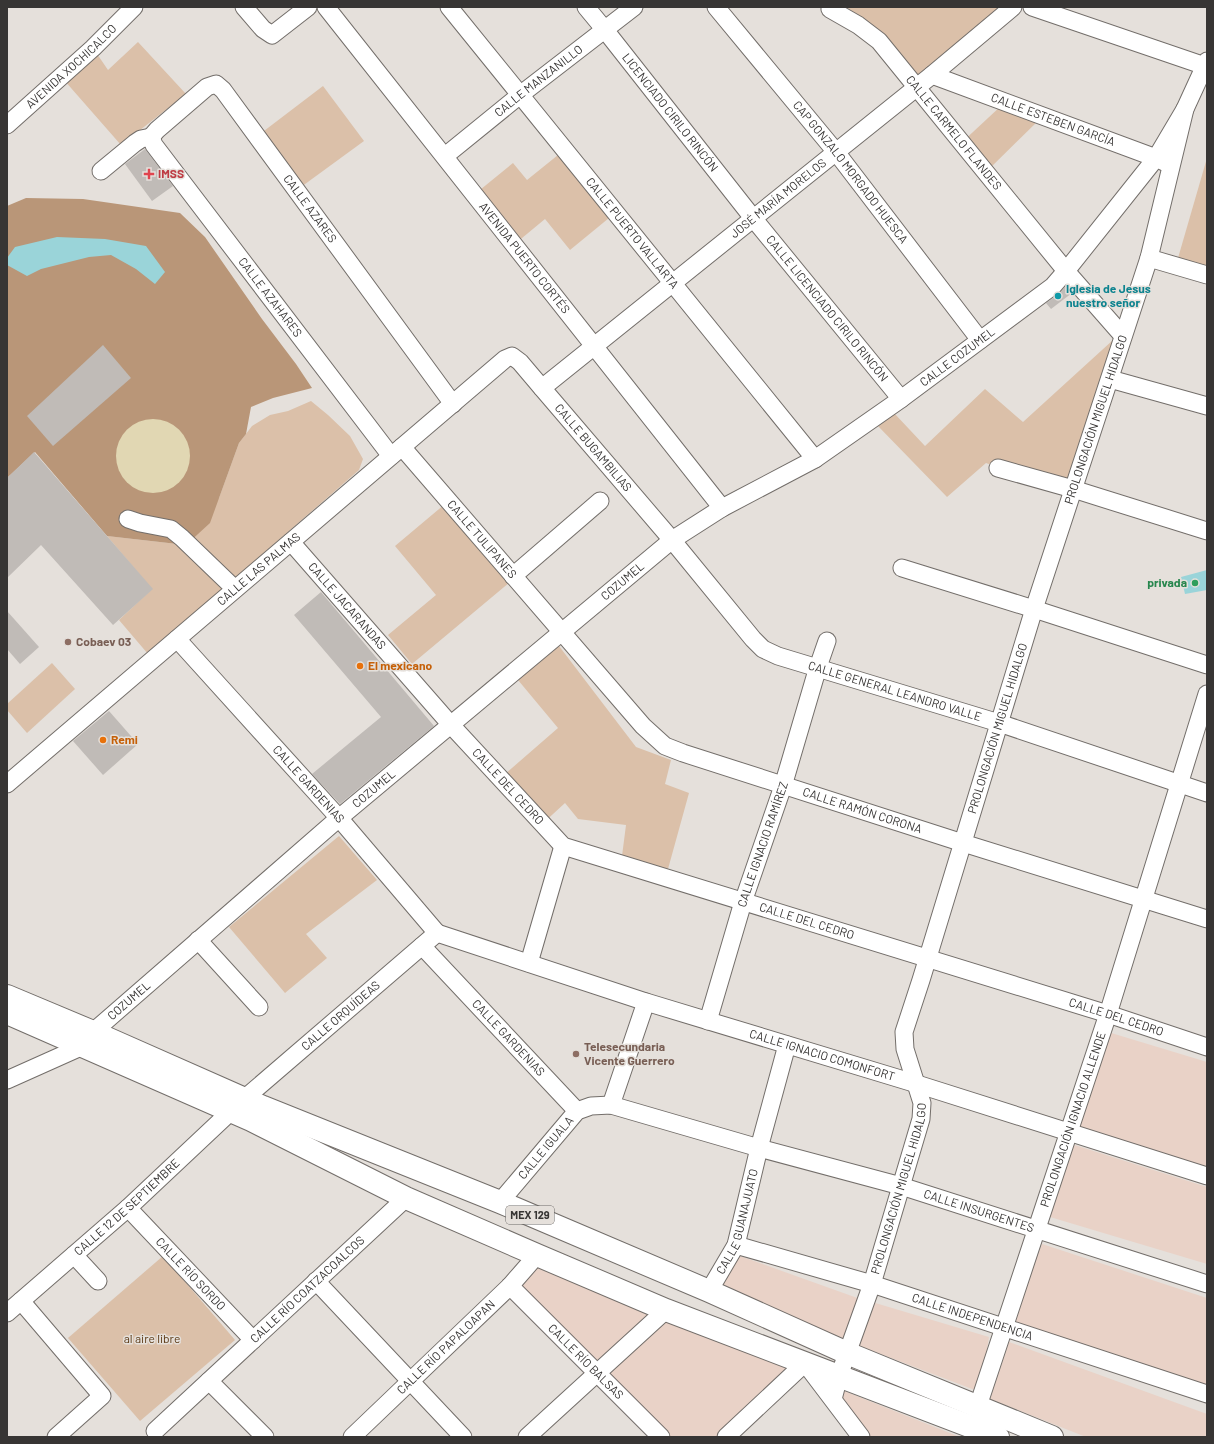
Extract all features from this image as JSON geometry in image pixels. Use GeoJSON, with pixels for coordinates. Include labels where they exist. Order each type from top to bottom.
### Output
{"type":"FeatureCollection","features":[{"type":"Feature","properties":{"kind":"main road","name":"MEX 129"},"geometry":{"type":"LineString","coordinates":[[7,996],[88,1039],[237,1106],[500,1202],[709,1291],[847,1353],[998,1437]]}},
{"type":"Feature","properties":{"kind":"main road","name":"MEX 129"},"geometry":{"type":"LineString","coordinates":[[7,1013],[88,1039]]}},
{"type":"Feature","properties":{"kind":"main road","name":"MEX 129"},"geometry":{"type":"LineString","coordinates":[[237,1106],[251,1120],[406,1198],[666,1310],[839,1376],[973,1423],[1052,1437]]}},
{"type":"Feature","properties":{"kind":"street","name":"AVENIDA XOCHICALCO"},"geometry":{"type":"LineString","coordinates":[[7,125],[93,48],[134,7]]}},
{"type":"Feature","properties":{"kind":"street"},"geometry":{"type":"LineString","coordinates":[[244,7],[263,28],[272,35],[308,7]]}},
{"type":"Feature","properties":{"kind":"street","name":"AVENIDA PUERTO CORTÉS"},"geometry":{"type":"LineString","coordinates":[[326,7],[722,508]]}},
{"type":"Feature","properties":{"kind":"street","name":"CALLE PUERTO VALLARTA"},"geometry":{"type":"LineString","coordinates":[[449,7],[815,459]]}},
{"type":"Feature","properties":{"kind":"street","name":"LICENCIADO CIRILO RINCÓN"},"geometry":{"type":"LineString","coordinates":[[586,7],[753,218]]}},
{"type":"Feature","properties":{"kind":"street","name":"CALLE MANZANILLO"},"geometry":{"type":"LineString","coordinates":[[445,156],[520,95],[634,7]]}},
{"type":"Feature","properties":{"kind":"street","name":"CAP GONZALO MORGADO HUESCA"},"geometry":{"type":"LineString","coordinates":[[716,7],[836,152],[980,340]]}},
{"type":"Feature","properties":{"kind":"street","name":"JOSÉ MARÍA MORELOS"},"geometry":{"type":"LineString","coordinates":[[542,388],[917,88],[1013,7]]}},
{"type":"Feature","properties":{"kind":"street"},"geometry":{"type":"LineString","coordinates":[[1032,7],[1206,63]]}},
{"type":"Feature","properties":{"kind":"street","name":"CALLE CARMELO FLANDES"},"geometry":{"type":"LineString","coordinates":[[830,9],[858,25],[879,41],[1066,271],[1123,336]]}},
{"type":"Feature","properties":{"kind":"street","name":"PROLONGACIÓN MIGUEL HIDALGO"},"geometry":{"type":"LineString","coordinates":[[833,1399],[839,1376],[872,1284],[921,1119],[922,1103],[905,1049],[904,1032],[1034,609],[1149,258],[1186,109],[1206,63]]}},
{"type":"Feature","properties":{"kind":"street","name":"CALLE ESTEBEN GARCÍA"},"geometry":{"type":"LineString","coordinates":[[932,75],[1156,158],[1172,166]]}},
{"type":"Feature","properties":{"kind":"street","name":"CALLE AZARES"},"geometry":{"type":"LineString","coordinates":[[151,137],[157,130],[207,87],[216,84],[223,90],[453,404]]}},
{"type":"Feature","properties":{"kind":"street","name":"CALLE COZUMEL"},"geometry":{"type":"LineString","coordinates":[[672,540],[722,508],[815,459],[901,399],[1053,286],[1156,158],[1186,109]]}},
{"type":"Feature","properties":{"kind":"street"},"geometry":{"type":"LineString","coordinates":[[101,171],[135,142],[151,137]]}},
{"type":"Feature","properties":{"kind":"street","name":"CALLE AZAHARES"},"geometry":{"type":"LineString","coordinates":[[151,137],[154,145],[396,452]]}},
{"type":"Feature","properties":{"kind":"street","name":"CALLE LICENCIADO CIRILO RINCÓN"},"geometry":{"type":"LineString","coordinates":[[753,218],[901,399]]}},
{"type":"Feature","properties":{"kind":"street"},"geometry":{"type":"LineString","coordinates":[[1149,258],[1207,276]]}},
{"type":"Feature","properties":{"kind":"street","name":"CALLE LAS PALMAS"},"geometry":{"type":"LineString","coordinates":[[7,784],[505,359],[512,356]]}},
{"type":"Feature","properties":{"kind":"street","name":"CALLE BUGAMBILIAS"},"geometry":{"type":"LineString","coordinates":[[512,356],[520,362],[672,540]]}},
{"type":"Feature","properties":{"kind":"street"},"geometry":{"type":"LineString","coordinates":[[1110,379],[1207,406]]}},
{"type":"Feature","properties":{"kind":"street","name":"CALLE TULIPANES"},"geometry":{"type":"LineString","coordinates":[[396,452],[513,576],[562,632]]}},
{"type":"Feature","properties":{"kind":"street"},"geometry":{"type":"LineString","coordinates":[[998,468],[1073,489],[1207,531]]}},
{"type":"Feature","properties":{"kind":"street"},"geometry":{"type":"LineString","coordinates":[[513,576],[600,501]]}},
{"type":"Feature","properties":{"kind":"street"},"geometry":{"type":"LineString","coordinates":[[128,519],[171,529],[235,589]]}},
{"type":"Feature","properties":{"kind":"street","name":"COZUMEL"},"geometry":{"type":"LineString","coordinates":[[7,1080],[88,1039],[198,940],[339,818],[672,540]]}},
{"type":"Feature","properties":{"kind":"street","name":"CALLE GENERAL LEANDRO VALLE"},"geometry":{"type":"LineString","coordinates":[[672,540],[753,639],[764,649],[778,656],[999,723],[1207,793]]}},
{"type":"Feature","properties":{"kind":"street","name":"CALLE JACARANDAS"},"geometry":{"type":"LineString","coordinates":[[291,542],[451,725]]}},
{"type":"Feature","properties":{"kind":"street"},"geometry":{"type":"LineString","coordinates":[[902,568],[1207,665]]}},
{"type":"Feature","properties":{"kind":"street","name":"CALLE RAMÓN CORONA"},"geometry":{"type":"LineString","coordinates":[[562,632],[643,726],[665,746],[783,786],[1207,918]]}},
{"type":"Feature","properties":{"kind":"street","name":"CALLE GARDENIAS"},"geometry":{"type":"LineString","coordinates":[[177,639],[339,818],[437,933]]}},
{"type":"Feature","properties":{"kind":"street","name":"CALLE IGNACIO RAMÍREZ"},"geometry":{"type":"LineString","coordinates":[[708,1021],[743,902],[783,786],[827,641]]}},
{"type":"Feature","properties":{"kind":"street","name":"PROLONGACIÓN IGNACIO ALLENDE"},"geometry":{"type":"LineString","coordinates":[[973,1423],[1108,1014],[1207,694]]}},
{"type":"Feature","properties":{"kind":"street","name":"CALLE DEL CEDRO"},"geometry":{"type":"LineString","coordinates":[[451,725],[564,846],[1108,1014],[1207,1047]]}},
{"type":"Feature","properties":{"kind":"street"},"geometry":{"type":"LineString","coordinates":[[529,962],[564,846]]}},
{"type":"Feature","properties":{"kind":"street","name":"CALLE ORQUÍDEAS"},"geometry":{"type":"LineString","coordinates":[[237,1106],[437,933]]}},
{"type":"Feature","properties":{"kind":"street","name":"CALLE IGNACIO COMONFORT"},"geometry":{"type":"LineString","coordinates":[[437,933],[529,962],[646,1002],[917,1084],[1207,1176]]}},
{"type":"Feature","properties":{"kind":"street"},"geometry":{"type":"LineString","coordinates":[[198,940],[259,1007]]}},
{"type":"Feature","properties":{"kind":"street","name":"CALLE GARDENIAS"},"geometry":{"type":"LineString","coordinates":[[422,946],[577,1111]]}},
{"type":"Feature","properties":{"kind":"street"},"geometry":{"type":"LineString","coordinates":[[611,1105],[646,1002]]}},
{"type":"Feature","properties":{"kind":"street","name":"CALLE GUANAJUATO"},"geometry":{"type":"LineString","coordinates":[[709,1291],[736,1245],[759,1148],[787,1045]]}},
{"type":"Feature","properties":{"kind":"street","name":"CALLE IGUALA"},"geometry":{"type":"LineString","coordinates":[[500,1202],[577,1111],[591,1106],[611,1105]]}},
{"type":"Feature","properties":{"kind":"street","name":"CALLE INSURGENTES"},"geometry":{"type":"LineString","coordinates":[[611,1105],[759,1148],[901,1186],[1207,1284]]}},
{"type":"Feature","properties":{"kind":"street","name":"CALLE 12 DE SEPTIEMBRE"},"geometry":{"type":"LineString","coordinates":[[7,1313],[128,1208],[237,1106]]}},
{"type":"Feature","properties":{"kind":"street","name":"CALLE RÍO COATZACOALCOS"},"geometry":{"type":"LineString","coordinates":[[155,1431],[406,1198]]}},
{"type":"Feature","properties":{"kind":"street","name":"CALLE RÍO SORDO"},"geometry":{"type":"LineString","coordinates":[[128,1208],[253,1340]]}},
{"type":"Feature","properties":{"kind":"street","name":"CALLE INDEPENDENCIA"},"geometry":{"type":"LineString","coordinates":[[736,1245],[872,1284],[1207,1394]]}},
{"type":"Feature","properties":{"kind":"street","name":"CALLE RÍO PAPALOAPAN"},"geometry":{"type":"LineString","coordinates":[[352,1437],[411,1383],[510,1286],[537,1255]]}},
{"type":"Feature","properties":{"kind":"street"},"geometry":{"type":"LineString","coordinates":[[74,1256],[98,1281]]}},
{"type":"Feature","properties":{"kind":"street"},"geometry":{"type":"LineString","coordinates":[[316,1282],[463,1437]]}},
{"type":"Feature","properties":{"kind":"street","name":"CALLE RÍO BALSAS"},"geometry":{"type":"LineString","coordinates":[[510,1286],[661,1437]]}},
{"type":"Feature","properties":{"kind":"street"},"geometry":{"type":"LineString","coordinates":[[21,1301],[102,1396],[56,1437]]}},
{"type":"Feature","properties":{"kind":"street"},"geometry":{"type":"LineString","coordinates":[[527,1437],[666,1310]]}},
{"type":"Feature","properties":{"kind":"street"},"geometry":{"type":"LineString","coordinates":[[726,1437],[805,1362],[861,1437]]}},
{"type":"Feature","properties":{"kind":"street"},"geometry":{"type":"LineString","coordinates":[[209,1381],[265,1437]]}},
{"type":"Feature","properties":{"kind":"shaded area"},"geometry":{"type":"Polygon","coordinates":[[[26,198],[83,199],[180,213],[205,237],[312,388],[273,398],[251,407],[246,434],[239,443],[210,523],[186,545],[107,536],[35,452],[7,478],[7,206],[26,198]]]}},
{"type":"Feature","properties":{"kind":"shaded area"},"geometry":{"type":"Polygon","coordinates":[[[1108,1032],[1207,1062],[1207,1176],[1069,1131],[1108,1032]]]}},
{"type":"Feature","properties":{"kind":"shaded area"},"geometry":{"type":"Polygon","coordinates":[[[1062,1141],[1207,1187],[1207,1264],[1040,1214],[1062,1141]]]}},
{"type":"Feature","properties":{"kind":"shaded area"},"geometry":{"type":"Polygon","coordinates":[[[1042,1244],[1207,1298],[1207,1400],[1005,1331],[1042,1244]]]}},
{"type":"Feature","properties":{"kind":"shaded area"},"geometry":{"type":"Polygon","coordinates":[[[521,1252],[659,1312],[596,1370],[516,1289],[521,1252]]]}},
{"type":"Feature","properties":{"kind":"shaded area"},"geometry":{"type":"Polygon","coordinates":[[[740,1256],[863,1300],[845,1339],[718,1289],[740,1256]]]}},
{"type":"Feature","properties":{"kind":"shaded area"},"geometry":{"type":"Polygon","coordinates":[[[872,1302],[989,1337],[980,1392],[857,1345],[872,1302]]]}},
{"type":"Feature","properties":{"kind":"shaded area"},"geometry":{"type":"Polygon","coordinates":[[[670,1317],[788,1366],[724,1437],[662,1437],[604,1379],[670,1317]]]}},
{"type":"Feature","properties":{"kind":"shaded area"},"geometry":{"type":"Polygon","coordinates":[[[1009,1342],[1207,1414],[1207,1437],[1086,1437],[990,1399],[1009,1342]]]}},
{"type":"Feature","properties":{"kind":"shaded area"},"geometry":{"type":"Polygon","coordinates":[[[829,1385],[960,1437],[870,1437],[829,1385]]]}},
{"type":"Feature","properties":{"kind":"green space"},"geometry":{"type":"Polygon","coordinates":[[[846,7],[1000,7],[918,76],[882,32],[846,7]]]}},
{"type":"Feature","properties":{"kind":"green space"},"geometry":{"type":"Polygon","coordinates":[[[138,42],[186,94],[121,145],[64,80],[93,48],[108,70],[138,42]]]}},
{"type":"Feature","properties":{"kind":"green space"},"geometry":{"type":"Polygon","coordinates":[[[323,86],[364,141],[301,187],[260,134],[323,86]]]}},
{"type":"Feature","properties":{"kind":"green space"},"geometry":{"type":"Polygon","coordinates":[[[1002,105],[1041,118],[984,174],[959,145],[1002,105]]]}},
{"type":"Feature","properties":{"kind":"green space"},"geometry":{"type":"Polygon","coordinates":[[[558,155],[609,218],[570,250],[545,219],[516,243],[475,194],[513,163],[527,180],[558,155]]]}},
{"type":"Feature","properties":{"kind":"green space"},"geometry":{"type":"Polygon","coordinates":[[[1207,158],[1207,276],[1176,265],[1207,158]]]}},
{"type":"Feature","properties":{"kind":"green space"},"geometry":{"type":"Polygon","coordinates":[[[1113,340],[1067,492],[986,463],[947,497],[877,425],[894,413],[925,446],[985,389],[1023,422],[1113,340]]]}},
{"type":"Feature","properties":{"kind":"green space"},"geometry":{"type":"Polygon","coordinates":[[[311,401],[350,436],[363,459],[359,470],[148,654],[119,620],[152,589],[107,536],[186,545],[219,498],[239,443],[252,426],[270,415],[288,411],[311,401]]]}},
{"type":"Feature","properties":{"kind":"green space"},"geometry":{"type":"Polygon","coordinates":[[[445,504],[510,582],[412,664],[388,635],[436,595],[395,546],[445,504]]]}},
{"type":"Feature","properties":{"kind":"green space"},"geometry":{"type":"Polygon","coordinates":[[[559,646],[636,747],[671,760],[665,784],[689,793],[668,869],[622,856],[626,825],[578,819],[565,803],[540,826],[497,781],[558,728],[518,680],[559,646]]]}},
{"type":"Feature","properties":{"kind":"green space"},"geometry":{"type":"Polygon","coordinates":[[[52,663],[75,689],[27,733],[7,710],[7,704],[52,663]]]}},
{"type":"Feature","properties":{"kind":"green space"},"geometry":{"type":"Polygon","coordinates":[[[339,836],[377,880],[306,934],[327,958],[285,993],[229,927],[339,836]]]}},
{"type":"Feature","properties":{"kind":"green space","name":"al aire libre"},"geometry":{"type":"Polygon","coordinates":[[[163,1256],[235,1340],[140,1421],[68,1338],[163,1256]]]}},
{"type":"Feature","properties":{"kind":"sand"},"geometry":{"type":"Polygon","coordinates":[[[153,419],[167,422],[179,430],[187,442],[190,456],[187,470],[179,482],[167,490],[153,493],[139,490],[127,482],[119,470],[116,456],[119,442],[127,430],[139,422],[153,419]]]}},
{"type":"Feature","properties":{"kind":"water"},"geometry":{"type":"Polygon","coordinates":[[[57,237],[105,239],[146,246],[165,272],[155,284],[136,269],[111,255],[89,257],[41,269],[27,276],[7,265],[7,258],[15,247],[57,237]]]}},
{"type":"Feature","properties":{"kind":"water","name":"privada"},"geometry":{"type":"Polygon","coordinates":[[[1207,570],[1207,590],[1185,594],[1181,577],[1207,570]]]}},
{"type":"Feature","properties":{"kind":"building","name":"IMSS"},"geometry":{"type":"Polygon","coordinates":[[[145,149],[173,186],[152,201],[125,164],[145,149]]]}},
{"type":"Feature","properties":{"kind":"building"},"geometry":{"type":"Polygon","coordinates":[[[1066,286],[1072,293],[1051,309],[1046,303],[1059,294],[1066,286]]]}},
{"type":"Feature","properties":{"kind":"building"},"geometry":{"type":"Polygon","coordinates":[[[103,345],[131,378],[53,446],[27,416],[103,345]]]}},
{"type":"Feature","properties":{"kind":"building"},"geometry":{"type":"Polygon","coordinates":[[[34,452],[153,589],[113,625],[41,545],[7,578],[7,478],[34,452]]]}},
{"type":"Feature","properties":{"kind":"building","name":"El mexicano"},"geometry":{"type":"Polygon","coordinates":[[[321,592],[434,726],[340,804],[312,774],[381,717],[294,615],[321,592]]]}},
{"type":"Feature","properties":{"kind":"building"},"geometry":{"type":"Polygon","coordinates":[[[7,611],[39,647],[20,664],[7,649],[7,611]]]}},
{"type":"Feature","properties":{"kind":"building","name":"Remi"},"geometry":{"type":"Polygon","coordinates":[[[109,711],[138,744],[103,775],[73,741],[109,711]]]}},
{"type":"Feature","properties":{"kind":"place","name":"IMSS"},"geometry":{"type":"Point","coordinates":[149,174]}},
{"type":"Feature","properties":{"kind":"place","name":"Iglesia de Jesus nuestro señor"},"geometry":{"type":"Point","coordinates":[1058,296]}},
{"type":"Feature","properties":{"kind":"place","name":"privada"},"geometry":{"type":"Point","coordinates":[1195,583]}},
{"type":"Feature","properties":{"kind":"place","name":"Cobaev 03"},"geometry":{"type":"Point","coordinates":[68,642]}},
{"type":"Feature","properties":{"kind":"place","name":"El mexicano"},"geometry":{"type":"Point","coordinates":[360,666]}},
{"type":"Feature","properties":{"kind":"place","name":"Remi"},"geometry":{"type":"Point","coordinates":[103,740]}},
{"type":"Feature","properties":{"kind":"place","name":"Telesecundaria Vicente Guerrero"},"geometry":{"type":"Point","coordinates":[576,1054]}}]}
